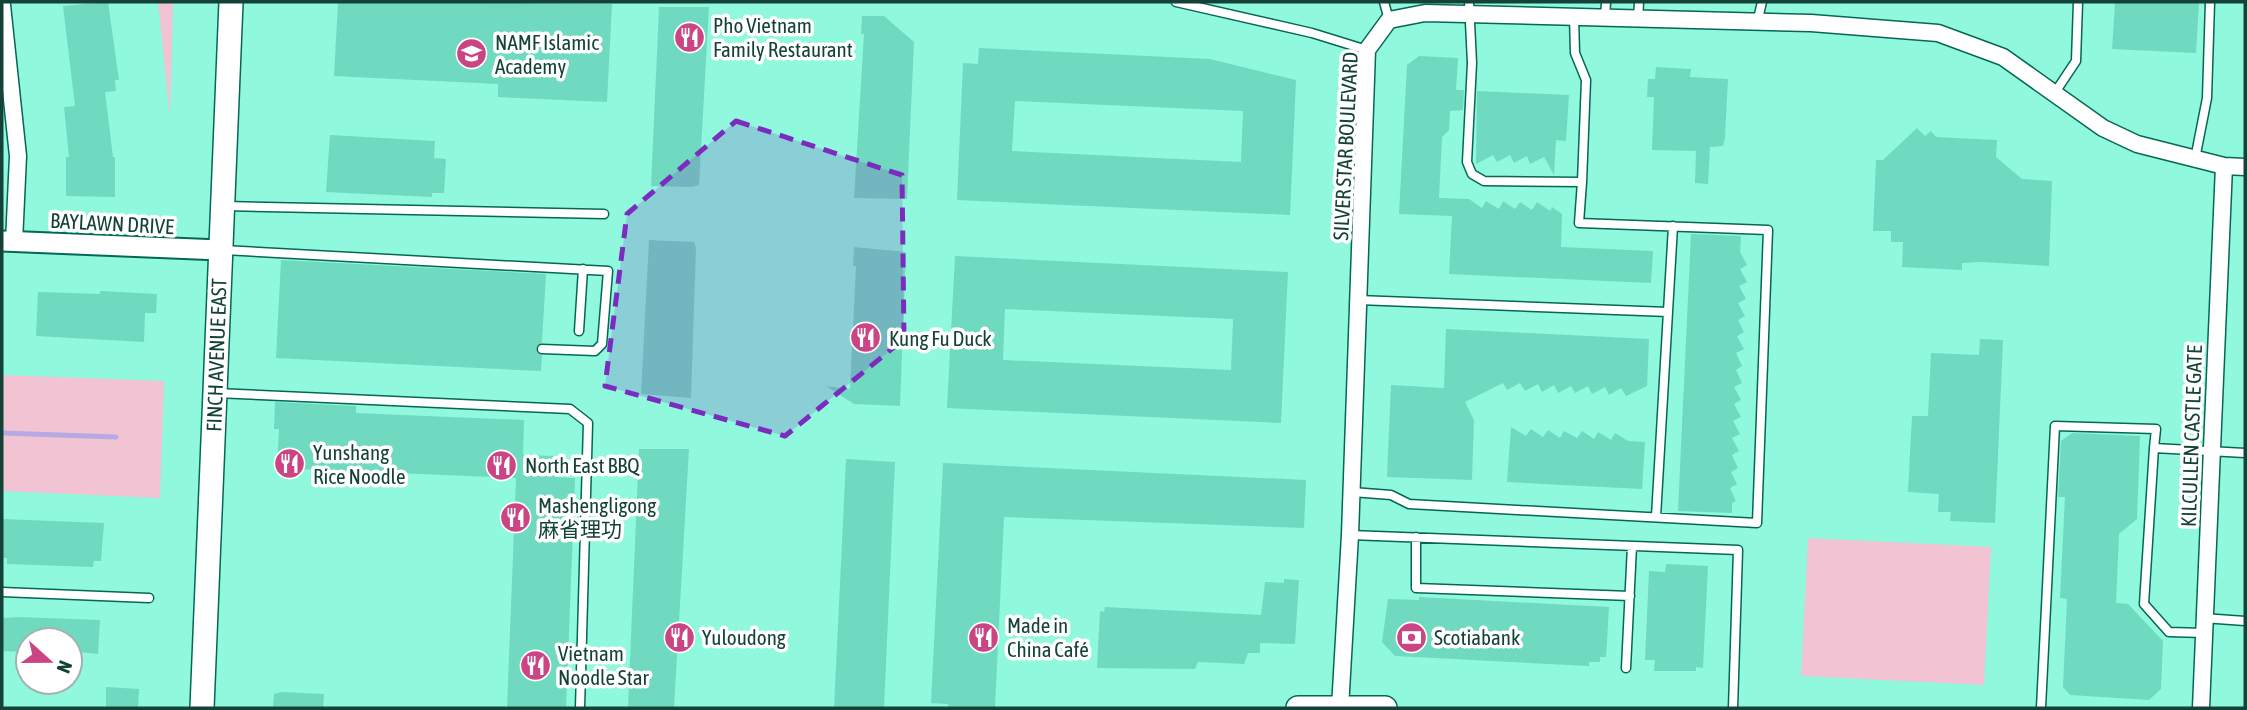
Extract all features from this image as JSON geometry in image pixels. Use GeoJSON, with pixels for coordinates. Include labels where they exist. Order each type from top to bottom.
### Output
{"type":"FeatureCollection","features":[{"type":"Feature","properties":{"kind":"main road","name":"FINCH AVENUE EAST"},"geometry":{"type":"LineString","coordinates":[[202,708],[231,2]]}},
{"type":"Feature","properties":{"kind":"main road"},"geometry":{"type":"LineString","coordinates":[[1298,708],[1385,708]]}},
{"type":"Feature","properties":{"kind":"street"},"geometry":{"type":"LineString","coordinates":[[2,5],[18,156],[8,242]]}},
{"type":"Feature","properties":{"kind":"street"},"geometry":{"type":"LineString","coordinates":[[1389,20],[1428,8],[1574,18],[1606,10],[1638,20],[1862,26],[1938,33],[2003,57],[2103,128],[2137,144],[2224,166],[2245,167]]}},
{"type":"Feature","properties":{"kind":"street","name":"SILVER STAR BOULEVARD"},"geometry":{"type":"LineString","coordinates":[[1340,708],[1352,492],[1367,50],[1389,20]]}},
{"type":"Feature","properties":{"kind":"street","name":"KILCULLEN CASTLE GATE"},"geometry":{"type":"LineString","coordinates":[[2201,708],[2224,166]]}},
{"type":"Feature","properties":{"kind":"street","name":"BAYLAWN DRIVE"},"geometry":{"type":"LineString","coordinates":[[8,242],[220,250]]}},
{"type":"Feature","properties":{"kind":"lane"},"geometry":{"type":"LineString","coordinates":[[1164,2],[1176,2],[1312,33],[1367,50]]}},
{"type":"Feature","properties":{"kind":"lane"},"geometry":{"type":"LineString","coordinates":[[1384,2],[1389,20]]}},
{"type":"Feature","properties":{"kind":"lane"},"geometry":{"type":"LineString","coordinates":[[1638,20],[1639,2]]}},
{"type":"Feature","properties":{"kind":"lane"},"geometry":{"type":"LineString","coordinates":[[1757,23],[1762,2]]}},
{"type":"Feature","properties":{"kind":"lane"},"geometry":{"type":"LineString","coordinates":[[2054,94],[2076,61],[2078,2]]}},
{"type":"Feature","properties":{"kind":"lane"},"geometry":{"type":"LineString","coordinates":[[2195,159],[2207,98],[2210,2]]}},
{"type":"Feature","properties":{"kind":"lane"},"geometry":{"type":"LineString","coordinates":[[1471,9],[1467,162],[1472,174],[1484,181],[1582,182]]}},
{"type":"Feature","properties":{"kind":"lane"},"geometry":{"type":"LineString","coordinates":[[1352,492],[1391,495],[1409,504],[1757,523],[1768,230],[1579,223],[1586,80],[1575,53],[1574,18]]}},
{"type":"Feature","properties":{"kind":"lane"},"geometry":{"type":"LineString","coordinates":[[221,206],[604,214]]}},
{"type":"Feature","properties":{"kind":"lane"},"geometry":{"type":"LineString","coordinates":[[1656,517],[1672,226]]}},
{"type":"Feature","properties":{"kind":"lane"},"geometry":{"type":"LineString","coordinates":[[220,250],[608,271],[602,344],[595,351],[542,349]]}},
{"type":"Feature","properties":{"kind":"lane"},"geometry":{"type":"LineString","coordinates":[[579,331],[583,269]]}},
{"type":"Feature","properties":{"kind":"lane"},"geometry":{"type":"LineString","coordinates":[[1358,300],[1668,312]]}},
{"type":"Feature","properties":{"kind":"lane"},"geometry":{"type":"LineString","coordinates":[[215,393],[262,393],[570,409],[588,423],[580,708]]}},
{"type":"Feature","properties":{"kind":"lane"},"geometry":{"type":"LineString","coordinates":[[2041,708],[2055,426],[2156,429],[2144,604],[2169,632],[2245,621]]}},
{"type":"Feature","properties":{"kind":"lane"},"geometry":{"type":"LineString","coordinates":[[2154,448],[2245,453]]}},
{"type":"Feature","properties":{"kind":"lane"},"geometry":{"type":"LineString","coordinates":[[1350,535],[1738,550],[1733,708]]}},
{"type":"Feature","properties":{"kind":"lane"},"geometry":{"type":"LineString","coordinates":[[1416,537],[1416,588],[1630,596]]}},
{"type":"Feature","properties":{"kind":"lane"},"geometry":{"type":"LineString","coordinates":[[1626,668],[1632,546]]}},
{"type":"Feature","properties":{"kind":"lane"},"geometry":{"type":"LineString","coordinates":[[2,592],[149,597]]}},
{"type":"Feature","properties":{"kind":"highlighted area"},"geometry":{"type":"Polygon","coordinates":[[[736,121],[902,175],[904,339],[785,436],[605,386],[627,214],[736,121]]]}},
{"type":"Feature","properties":{"kind":"shaded area"},"geometry":{"type":"Polygon","coordinates":[[[158,2],[173,2],[170,117],[158,2]]]}},
{"type":"Feature","properties":{"kind":"shaded area"},"geometry":{"type":"Polygon","coordinates":[[[2,375],[164,381],[160,498],[2,491],[2,375]]]}},
{"type":"Feature","properties":{"kind":"shaded area"},"geometry":{"type":"Polygon","coordinates":[[[1808,538],[1991,547],[1984,685],[1801,676],[1808,538]]]}},
{"type":"Feature","properties":{"kind":"building"},"geometry":{"type":"Polygon","coordinates":[[[108,2],[119,80],[115,80],[116,91],[105,92],[115,157],[115,197],[66,196],[66,157],[69,157],[64,107],[75,106],[63,6],[108,2]]]}},
{"type":"Feature","properties":{"kind":"building","name":"NAMF Islamic Academy"},"geometry":{"type":"Polygon","coordinates":[[[338,2],[612,4],[607,102],[498,97],[498,84],[334,76],[338,2]]]}},
{"type":"Feature","properties":{"kind":"building"},"geometry":{"type":"Polygon","coordinates":[[[2115,2],[2199,2],[2196,53],[2112,49],[2115,2]]]}},
{"type":"Feature","properties":{"kind":"building"},"geometry":{"type":"Polygon","coordinates":[[[659,7],[709,7],[699,185],[692,187],[651,186],[659,7]]]}},
{"type":"Feature","properties":{"kind":"building"},"geometry":{"type":"Polygon","coordinates":[[[862,16],[884,16],[914,42],[907,199],[854,198],[864,34],[861,34],[862,16]]]}},
{"type":"Feature","properties":{"kind":"building"},"geometry":{"type":"Polygon","coordinates":[[[979,48],[1210,59],[1296,80],[1290,215],[957,200],[963,63],[978,64],[979,48]],[[1015,101],[1012,151],[1241,162],[1243,111],[1015,101]]]}},
{"type":"Feature","properties":{"kind":"building"},"geometry":{"type":"Polygon","coordinates":[[[1419,56],[1458,58],[1456,90],[1464,90],[1463,110],[1450,111],[1449,130],[1442,137],[1439,198],[1469,199],[1482,208],[1486,201],[1499,209],[1503,201],[1515,209],[1520,202],[1532,210],[1537,202],[1550,211],[1552,207],[1562,214],[1561,247],[1653,251],[1651,283],[1449,274],[1452,216],[1399,214],[1407,65],[1419,56]]]}},
{"type":"Feature","properties":{"kind":"building"},"geometry":{"type":"Polygon","coordinates":[[[1656,67],[1691,69],[1690,77],[1728,79],[1725,137],[1723,146],[1710,147],[1708,184],[1695,183],[1696,151],[1652,150],[1654,97],[1647,97],[1648,79],[1655,79],[1656,67]]]}},
{"type":"Feature","properties":{"kind":"building"},"geometry":{"type":"Polygon","coordinates":[[[1477,91],[1569,95],[1566,141],[1556,140],[1554,175],[1544,157],[1530,164],[1527,156],[1514,163],[1510,155],[1497,162],[1493,155],[1476,164],[1477,91]]]}},
{"type":"Feature","properties":{"kind":"building"},"geometry":{"type":"Polygon","coordinates":[[[1917,128],[1925,136],[1931,131],[1936,137],[1997,140],[1996,157],[2022,179],[2052,181],[2049,266],[1981,262],[1962,263],[1962,270],[1902,267],[1903,242],[1891,242],[1891,231],[1873,231],[1876,160],[1883,160],[1917,128]]]}},
{"type":"Feature","properties":{"kind":"building"},"geometry":{"type":"Polygon","coordinates":[[[330,135],[435,141],[434,158],[446,159],[444,193],[432,193],[432,197],[326,192],[330,135]]]}},
{"type":"Feature","properties":{"kind":"building"},"geometry":{"type":"Polygon","coordinates":[[[1691,234],[1741,236],[1740,252],[1747,265],[1740,269],[1747,282],[1739,286],[1746,299],[1738,303],[1745,316],[1738,320],[1744,332],[1737,336],[1744,349],[1736,353],[1742,366],[1736,370],[1742,383],[1734,387],[1741,400],[1734,404],[1741,417],[1733,421],[1740,434],[1732,438],[1739,451],[1732,455],[1738,468],[1731,472],[1737,484],[1730,488],[1736,501],[1732,503],[1732,513],[1678,511],[1691,234]]]}},
{"type":"Feature","properties":{"kind":"building"},"geometry":{"type":"Polygon","coordinates":[[[649,240],[694,242],[696,248],[691,398],[641,394],[649,240]]]}},
{"type":"Feature","properties":{"kind":"building"},"geometry":{"type":"Polygon","coordinates":[[[854,247],[906,252],[900,406],[854,404],[826,386],[850,389],[856,266],[853,266],[854,247]]]}},
{"type":"Feature","properties":{"kind":"building"},"geometry":{"type":"Polygon","coordinates":[[[955,256],[1288,272],[1281,423],[947,408],[955,256]],[[1005,309],[1003,360],[1231,370],[1233,319],[1005,309]]]}},
{"type":"Feature","properties":{"kind":"building"},"geometry":{"type":"Polygon","coordinates":[[[281,260],[546,274],[542,342],[536,348],[542,356],[541,371],[276,358],[281,260]]]}},
{"type":"Feature","properties":{"kind":"building"},"geometry":{"type":"Polygon","coordinates":[[[100,291],[157,294],[156,313],[145,313],[144,342],[36,336],[38,292],[100,294],[100,291]]]}},
{"type":"Feature","properties":{"kind":"building"},"geometry":{"type":"Polygon","coordinates":[[[1446,329],[1649,339],[1647,386],[1626,396],[1621,388],[1609,395],[1605,387],[1592,394],[1588,386],[1575,393],[1571,386],[1558,393],[1554,385],[1542,392],[1538,384],[1525,391],[1520,383],[1507,390],[1503,383],[1465,402],[1474,420],[1472,480],[1387,477],[1391,385],[1444,388],[1446,329]]]}},
{"type":"Feature","properties":{"kind":"building"},"geometry":{"type":"Polygon","coordinates":[[[1980,339],[2003,340],[1995,523],[1950,521],[1951,512],[1938,512],[1939,494],[1908,492],[1912,416],[1928,416],[1931,353],[1979,355],[1980,339]]]}},
{"type":"Feature","properties":{"kind":"building"},"geometry":{"type":"Polygon","coordinates":[[[275,402],[356,406],[356,413],[524,420],[523,455],[554,456],[554,477],[575,478],[566,708],[507,708],[516,478],[277,468],[279,429],[274,429],[275,402]]]}},
{"type":"Feature","properties":{"kind":"building"},"geometry":{"type":"Polygon","coordinates":[[[1511,427],[1526,436],[1531,429],[1543,437],[1548,430],[1560,438],[1564,431],[1577,438],[1582,431],[1594,439],[1598,432],[1611,440],[1615,433],[1628,441],[1645,442],[1642,489],[1507,482],[1511,427]]]}},
{"type":"Feature","properties":{"kind":"building"},"geometry":{"type":"Polygon","coordinates":[[[2072,433],[2140,436],[2137,519],[2119,534],[2116,603],[2128,604],[2163,641],[2161,689],[2149,700],[2070,695],[2063,687],[2067,599],[2060,598],[2065,497],[2058,497],[2061,441],[2072,433]]]}},
{"type":"Feature","properties":{"kind":"building"},"geometry":{"type":"Polygon","coordinates":[[[639,449],[689,449],[674,708],[628,708],[639,449]]]}},
{"type":"Feature","properties":{"kind":"building"},"geometry":{"type":"Polygon","coordinates":[[[846,459],[895,462],[884,708],[834,708],[846,459]]]}},
{"type":"Feature","properties":{"kind":"building"},"geometry":{"type":"Polygon","coordinates":[[[943,463],[1306,480],[1304,528],[1004,517],[995,707],[948,707],[948,704],[931,703],[943,463]]]}},
{"type":"Feature","properties":{"kind":"building"},"geometry":{"type":"Polygon","coordinates":[[[2,519],[104,523],[101,561],[94,561],[93,567],[7,564],[7,558],[2,558],[2,519]]]}},
{"type":"Feature","properties":{"kind":"building"},"geometry":{"type":"Polygon","coordinates":[[[1666,564],[1708,566],[1703,668],[1696,667],[1696,671],[1654,671],[1655,660],[1645,660],[1649,571],[1665,572],[1666,564]]]}},
{"type":"Feature","properties":{"kind":"building"},"geometry":{"type":"Polygon","coordinates":[[[1284,579],[1299,580],[1295,644],[1260,643],[1260,653],[1248,653],[1244,664],[1198,662],[1195,669],[1097,668],[1100,611],[1104,612],[1105,607],[1261,615],[1265,582],[1284,583],[1284,579]]]}},
{"type":"Feature","properties":{"kind":"building"},"geometry":{"type":"Polygon","coordinates":[[[1419,597],[1609,607],[1606,657],[1600,657],[1600,662],[1589,662],[1589,666],[1395,656],[1382,642],[1388,599],[1419,600],[1419,597]]]}},
{"type":"Feature","properties":{"kind":"building"},"geometry":{"type":"Polygon","coordinates":[[[3,618],[100,620],[98,654],[84,652],[84,626],[14,626],[14,651],[2,651],[3,618]]]}},
{"type":"Feature","properties":{"kind":"building"},"geometry":{"type":"Polygon","coordinates":[[[106,687],[139,689],[138,708],[106,708],[106,687]]]}},
{"type":"Feature","properties":{"kind":"building"},"geometry":{"type":"Polygon","coordinates":[[[274,694],[324,694],[323,708],[273,708],[274,694]]]}},
{"type":"Feature","properties":{"kind":"waterway"},"geometry":{"type":"LineString","coordinates":[[2,433],[116,437]]}},
{"type":"Feature","properties":{"kind":"place","name":"Pho Vietnam Family Restaurant"},"geometry":{"type":"Point","coordinates":[690,37]}},
{"type":"Feature","properties":{"kind":"place","name":"NAMF Islamic Academy"},"geometry":{"type":"Point","coordinates":[472,54]}},
{"type":"Feature","properties":{"kind":"place","name":"Kung Fu Duck"},"geometry":{"type":"Point","coordinates":[866,338]}},
{"type":"Feature","properties":{"kind":"place","name":"Yunshang Rice Noodle"},"geometry":{"type":"Point","coordinates":[290,464]}},
{"type":"Feature","properties":{"kind":"place","name":"North East BBQ"},"geometry":{"type":"Point","coordinates":[502,465]}},
{"type":"Feature","properties":{"kind":"place","name":"Mashengligong 麻省理功"},"geometry":{"type":"Point","coordinates":[515,517]}},
{"type":"Feature","properties":{"kind":"place","name":"Yuloudong"},"geometry":{"type":"Point","coordinates":[679,637]}},
{"type":"Feature","properties":{"kind":"place","name":"Made in China Café"},"geometry":{"type":"Point","coordinates":[984,637]}},
{"type":"Feature","properties":{"kind":"place","name":"Scotiabank"},"geometry":{"type":"Point","coordinates":[1411,637]}},
{"type":"Feature","properties":{"kind":"place","name":"Vietnam Noodle Star"},"geometry":{"type":"Point","coordinates":[535,665]}}]}
